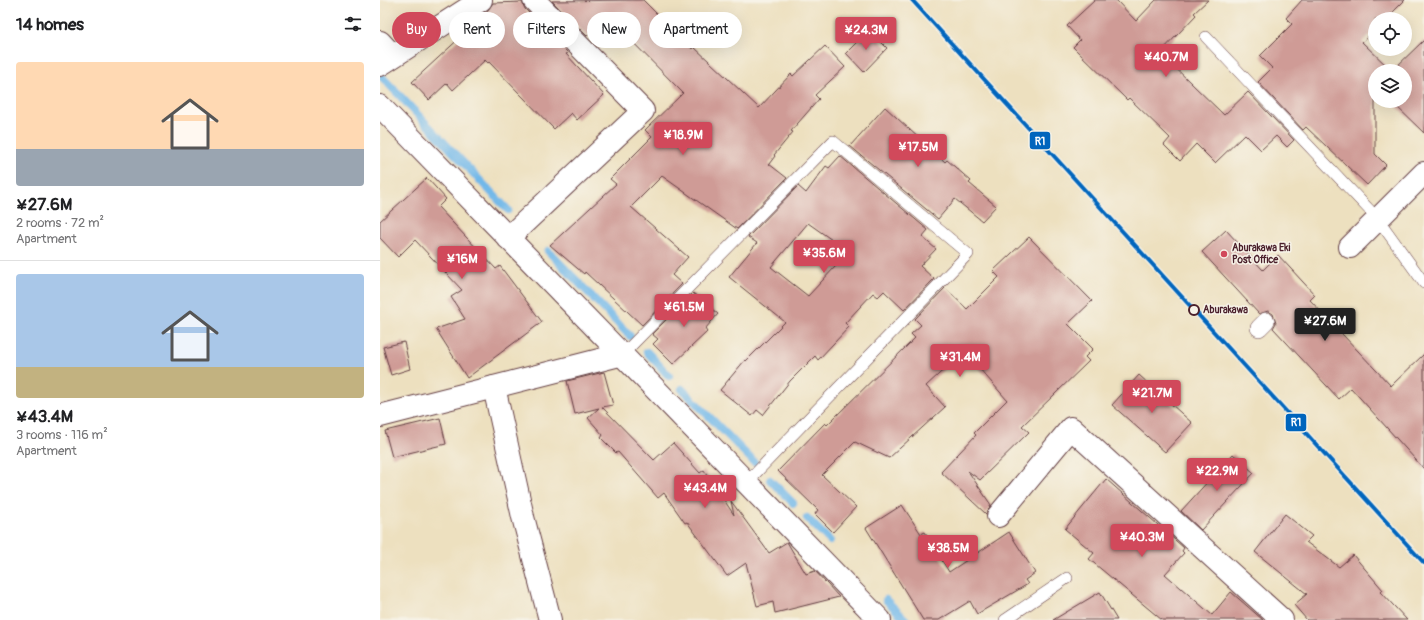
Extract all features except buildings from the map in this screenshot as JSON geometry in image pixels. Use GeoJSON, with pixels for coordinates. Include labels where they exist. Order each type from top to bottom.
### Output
{"type":"FeatureCollection","features":[{"type":"Feature","properties":{"kind":"street"},"geometry":{"type":"LineString","coordinates":[[384,54],[481,0]]}},
{"type":"Feature","properties":{"kind":"street"},"geometry":{"type":"LineString","coordinates":[[508,238],[643,111],[534,0]]}},
{"type":"Feature","properties":{"kind":"street"},"geometry":{"type":"LineString","coordinates":[[380,106],[623,354],[880,620]]}},
{"type":"Feature","properties":{"kind":"street"},"geometry":{"type":"LineString","coordinates":[[1350,247],[1424,173]]}},
{"type":"Feature","properties":{"kind":"street"},"geometry":{"type":"LineString","coordinates":[[380,416],[623,354]]}},
{"type":"Feature","properties":{"kind":"street"},"geometry":{"type":"LineString","coordinates":[[494,387],[523,516],[550,620]]}},
{"type":"Feature","properties":{"kind":"street"},"geometry":{"type":"LineString","coordinates":[[998,516],[1071,428],[1282,620]]}},
{"type":"Feature","properties":{"kind":"lane"},"geometry":{"type":"LineString","coordinates":[[1206,37],[1378,219],[1424,283]]}},
{"type":"Feature","properties":{"kind":"lane"},"geometry":{"type":"LineString","coordinates":[[623,354],[833,142],[968,254],[747,482]]}},
{"type":"Feature","properties":{"kind":"lane"},"geometry":{"type":"LineString","coordinates":[[1005,620],[1068,578]]}},
{"type":"Feature","properties":{"kind":"waterway"},"geometry":{"type":"LineString","coordinates":[[383,78],[508,210]]}},
{"type":"Feature","properties":{"kind":"waterway"},"geometry":{"type":"LineString","coordinates":[[548,251],[630,336]]}},
{"type":"Feature","properties":{"kind":"waterway"},"geometry":{"type":"LineString","coordinates":[[647,352],[669,376]]}},
{"type":"Feature","properties":{"kind":"waterway"},"geometry":{"type":"LineString","coordinates":[[682,389],[754,462]]}},
{"type":"Feature","properties":{"kind":"waterway"},"geometry":{"type":"LineString","coordinates":[[770,480],[793,503]]}},
{"type":"Feature","properties":{"kind":"waterway"},"geometry":{"type":"LineString","coordinates":[[807,518],[830,541]]}},
{"type":"Feature","properties":{"kind":"waterway"},"geometry":{"type":"LineString","coordinates":[[886,600],[906,620]]}},
{"type":"Feature","properties":{"kind":"transit line","name":"R1"},"geometry":{"type":"LineString","coordinates":[[912,0],[1424,563]]}},
{"type":"Feature","properties":{"kind":"place","name":"Aburakawa Eki Post Office"},"geometry":{"type":"Point","coordinates":[1224,254]}},
{"type":"Feature","properties":{"kind":"place","name":"Aburakawa"},"geometry":{"type":"Point","coordinates":[1194,310]}}]}
